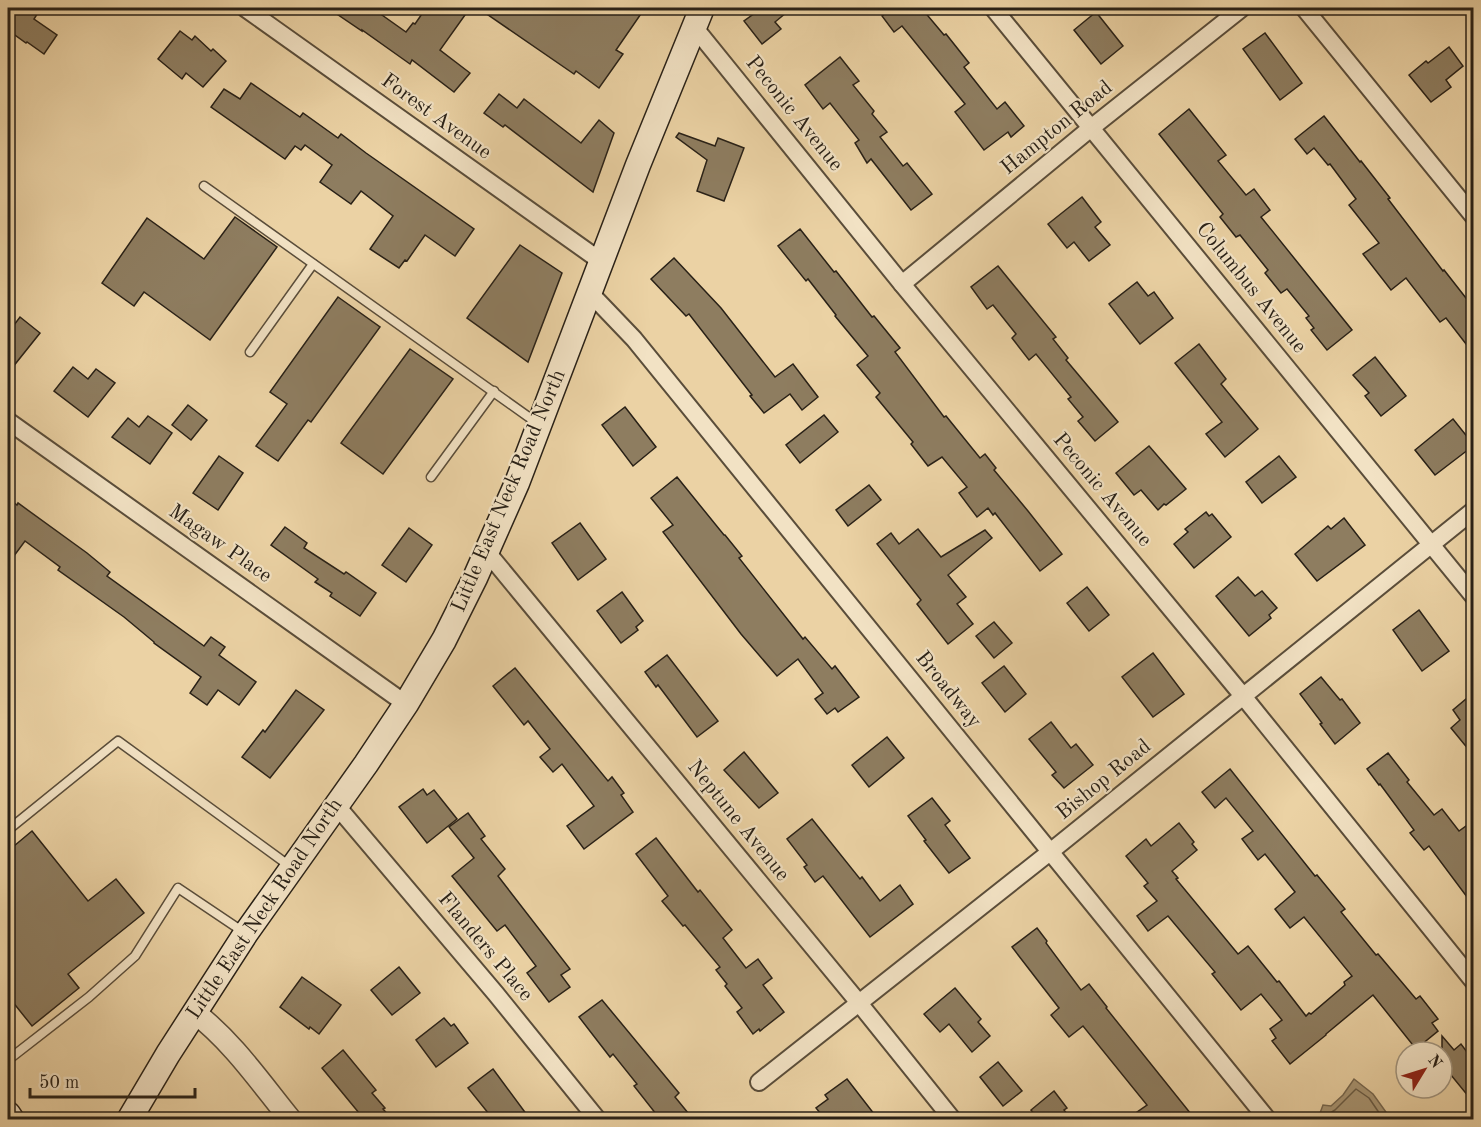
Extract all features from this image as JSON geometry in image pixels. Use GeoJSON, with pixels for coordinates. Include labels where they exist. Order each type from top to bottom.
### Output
{"type":"FeatureCollection","features":[{"type":"Feature","properties":{"kind":"main road","name":"Little East Neck Road North"},"geometry":{"type":"LineString","coordinates":[[129,1119],[194,1012],[291,867],[371,757],[444,640],[487,552],[540,424],[638,165],[699,18]]}},
{"type":"Feature","properties":{"kind":"main road"},"geometry":{"type":"LineString","coordinates":[[8,1114],[12,1119]]}},
{"type":"Feature","properties":{"kind":"street","name":"Forest Avenue"},"geometry":{"type":"LineString","coordinates":[[245,8],[602,262]]}},
{"type":"Feature","properties":{"kind":"street","name":"Columbus Avenue"},"geometry":{"type":"LineString","coordinates":[[993,8],[1473,597]]}},
{"type":"Feature","properties":{"kind":"street","name":"Hampton Road"},"geometry":{"type":"LineString","coordinates":[[902,284],[1242,8]]}},
{"type":"Feature","properties":{"kind":"street"},"geometry":{"type":"LineString","coordinates":[[1304,8],[1473,217]]}},
{"type":"Feature","properties":{"kind":"street","name":"Peconic Avenue"},"geometry":{"type":"LineString","coordinates":[[699,18],[902,284],[1243,696],[1473,982]]}},
{"type":"Feature","properties":{"kind":"street","name":"Broadway"},"geometry":{"type":"LineString","coordinates":[[590,293],[634,339],[1268,1119]]}},
{"type":"Feature","properties":{"kind":"street","name":"Magaw Place"},"geometry":{"type":"LineString","coordinates":[[8,421],[406,704]]}},
{"type":"Feature","properties":{"kind":"street","name":"Bishop Road"},"geometry":{"type":"LineString","coordinates":[[759,1082],[1050,852],[1473,510]]}},
{"type":"Feature","properties":{"kind":"street","name":"Neptune Avenue"},"geometry":{"type":"LineString","coordinates":[[487,552],[953,1119]]}},
{"type":"Feature","properties":{"kind":"street","name":"Flanders Place"},"geometry":{"type":"LineString","coordinates":[[336,805],[598,1119]]}},
{"type":"Feature","properties":{"kind":"street"},"geometry":{"type":"LineString","coordinates":[[194,1012],[230,1045],[291,1119]]}},
{"type":"Feature","properties":{"kind":"lane"},"geometry":{"type":"LineString","coordinates":[[204,186],[540,424]]}},
{"type":"Feature","properties":{"kind":"lane"},"geometry":{"type":"LineString","coordinates":[[250,352],[313,264]]}},
{"type":"Feature","properties":{"kind":"lane"},"geometry":{"type":"LineString","coordinates":[[431,477],[494,392]]}},
{"type":"Feature","properties":{"kind":"lane"},"geometry":{"type":"LineString","coordinates":[[8,830],[118,741],[291,867]]}},
{"type":"Feature","properties":{"kind":"lane"},"geometry":{"type":"LineString","coordinates":[[8,1060],[89,997],[135,956],[177,888],[246,933]]}},
{"type":"Feature","properties":{"kind":"water"},"geometry":{"type":"Polygon","coordinates":[[[1354,1079],[1373,1094],[1391,1119],[1325,1119],[1320,1113],[1323,1105],[1331,1106],[1343,1095],[1354,1079]]]}},
{"type":"Feature","properties":{"kind":"building"},"geometry":{"type":"Polygon","coordinates":[[[14,8],[41,8],[34,19],[57,35],[44,54],[8,30],[8,16],[14,8]]]}},
{"type":"Feature","properties":{"kind":"building"},"geometry":{"type":"Polygon","coordinates":[[[328,8],[372,8],[406,32],[426,8],[470,8],[440,50],[470,73],[454,92],[412,60],[410,64],[328,8]]]}},
{"type":"Feature","properties":{"kind":"building"},"geometry":{"type":"Polygon","coordinates":[[[478,8],[645,8],[616,50],[623,54],[599,88],[576,71],[574,74],[478,8]]]}},
{"type":"Feature","properties":{"kind":"building"},"geometry":{"type":"Polygon","coordinates":[[[762,8],[792,8],[775,22],[781,29],[762,44],[744,21],[762,8]]]}},
{"type":"Feature","properties":{"kind":"building"},"geometry":{"type":"Polygon","coordinates":[[[887,8],[926,8],[923,10],[969,63],[964,67],[997,109],[1005,102],[1024,126],[1011,137],[1008,132],[984,150],[955,112],[965,104],[902,26],[894,32],[882,16],[890,10],[887,8]]]}},
{"type":"Feature","properties":{"kind":"building"},"geometry":{"type":"Polygon","coordinates":[[[1096,12],[1123,46],[1101,64],[1074,30],[1096,12]]]}},
{"type":"Feature","properties":{"kind":"building"},"geometry":{"type":"Polygon","coordinates":[[[180,31],[192,40],[195,36],[226,61],[203,87],[186,73],[182,79],[158,59],[180,31]]]}},
{"type":"Feature","properties":{"kind":"building"},"geometry":{"type":"Polygon","coordinates":[[[1265,33],[1302,83],[1280,100],[1243,49],[1265,33]]]}},
{"type":"Feature","properties":{"kind":"building"},"geometry":{"type":"Polygon","coordinates":[[[1449,47],[1463,66],[1446,80],[1451,87],[1431,102],[1409,75],[1449,47]]]}},
{"type":"Feature","properties":{"kind":"building"},"geometry":{"type":"Polygon","coordinates":[[[840,57],[859,81],[853,85],[887,132],[880,137],[903,166],[907,163],[932,194],[911,210],[871,159],[867,163],[855,143],[859,140],[830,103],[823,109],[805,85],[840,57]]]}},
{"type":"Feature","properties":{"kind":"building"},"geometry":{"type":"Polygon","coordinates":[[[251,83],[300,117],[303,113],[338,138],[341,134],[474,229],[455,256],[425,235],[407,261],[405,260],[399,268],[370,249],[393,216],[361,191],[351,204],[320,182],[332,165],[305,145],[301,150],[295,146],[285,159],[211,107],[224,89],[240,99],[251,83]]]}},
{"type":"Feature","properties":{"kind":"building"},"geometry":{"type":"Polygon","coordinates":[[[499,94],[517,108],[524,99],[581,143],[599,120],[614,133],[593,192],[505,125],[503,127],[484,113],[499,94]]]}},
{"type":"Feature","properties":{"kind":"building"},"geometry":{"type":"Polygon","coordinates":[[[1189,109],[1226,155],[1218,161],[1246,195],[1254,189],[1270,210],[1261,217],[1352,330],[1327,350],[1311,330],[1314,328],[1306,318],[1309,316],[1287,289],[1281,293],[1265,273],[1268,270],[1240,235],[1236,237],[1220,217],[1223,214],[1159,134],[1189,109]]]}},
{"type":"Feature","properties":{"kind":"building"},"geometry":{"type":"Polygon","coordinates":[[[1324,116],[1473,307],[1473,353],[1446,318],[1440,322],[1406,278],[1391,290],[1363,254],[1379,243],[1349,205],[1356,199],[1330,164],[1328,165],[1314,148],[1307,154],[1295,139],[1324,116]]]}},
{"type":"Feature","properties":{"kind":"building"},"geometry":{"type":"Polygon","coordinates":[[[679,133],[715,146],[718,138],[744,148],[724,201],[697,191],[707,160],[676,137],[679,133]]]}},
{"type":"Feature","properties":{"kind":"building"},"geometry":{"type":"Polygon","coordinates":[[[1082,197],[1101,222],[1095,227],[1110,245],[1089,261],[1074,242],[1067,248],[1048,224],[1082,197]]]}},
{"type":"Feature","properties":{"kind":"building"},"geometry":{"type":"Polygon","coordinates":[[[235,217],[277,247],[210,340],[144,292],[134,306],[102,283],[147,218],[204,259],[235,217]]]}},
{"type":"Feature","properties":{"kind":"building"},"geometry":{"type":"Polygon","coordinates":[[[800,229],[900,348],[895,352],[944,417],[946,416],[980,458],[985,454],[996,468],[994,470],[1062,554],[1040,571],[995,513],[993,515],[988,508],[977,517],[959,493],[967,487],[942,457],[928,466],[911,444],[913,442],[876,397],[880,393],[857,365],[868,356],[808,279],[806,281],[778,246],[800,229]]]}},
{"type":"Feature","properties":{"kind":"building"},"geometry":{"type":"Polygon","coordinates":[[[520,245],[562,273],[528,362],[467,318],[520,245]]]}},
{"type":"Feature","properties":{"kind":"building"},"geometry":{"type":"Polygon","coordinates":[[[674,258],[721,308],[775,377],[793,364],[818,397],[802,410],[790,394],[764,413],[689,314],[686,316],[651,279],[674,258]]]}},
{"type":"Feature","properties":{"kind":"building"},"geometry":{"type":"Polygon","coordinates":[[[998,266],[1056,337],[1053,339],[1068,358],[1066,360],[1118,422],[1095,441],[1078,421],[1083,417],[1068,399],[1071,397],[1036,354],[1029,360],[1012,338],[1016,334],[993,305],[987,309],[971,287],[998,266]]]}},
{"type":"Feature","properties":{"kind":"building"},"geometry":{"type":"Polygon","coordinates":[[[1137,282],[1148,296],[1154,292],[1173,318],[1140,344],[1109,304],[1137,282]]]}},
{"type":"Feature","properties":{"kind":"building"},"geometry":{"type":"Polygon","coordinates":[[[338,297],[380,327],[311,422],[308,420],[278,461],[256,446],[287,404],[270,392],[338,297]]]}},
{"type":"Feature","properties":{"kind":"building"},"geometry":{"type":"Polygon","coordinates":[[[20,317],[40,333],[8,373],[8,333],[20,317]]]}},
{"type":"Feature","properties":{"kind":"building"},"geometry":{"type":"Polygon","coordinates":[[[1199,344],[1226,379],[1221,384],[1258,429],[1225,457],[1206,434],[1222,422],[1175,363],[1199,344]]]}},
{"type":"Feature","properties":{"kind":"building"},"geometry":{"type":"Polygon","coordinates":[[[410,349],[453,379],[383,474],[341,443],[410,349]]]}},
{"type":"Feature","properties":{"kind":"building"},"geometry":{"type":"Polygon","coordinates":[[[1375,357],[1406,396],[1381,416],[1365,396],[1369,393],[1353,375],[1375,357]]]}},
{"type":"Feature","properties":{"kind":"building"},"geometry":{"type":"Polygon","coordinates":[[[73,367],[88,379],[96,369],[115,383],[88,417],[54,391],[73,367]]]}},
{"type":"Feature","properties":{"kind":"building"},"geometry":{"type":"Polygon","coordinates":[[[188,405],[207,420],[191,440],[172,425],[188,405]]]}},
{"type":"Feature","properties":{"kind":"building"},"geometry":{"type":"Polygon","coordinates":[[[625,407],[656,447],[633,466],[602,425],[625,407]]]}},
{"type":"Feature","properties":{"kind":"building"},"geometry":{"type":"Polygon","coordinates":[[[824,415],[838,432],[800,463],[786,445],[824,415]]]}},
{"type":"Feature","properties":{"kind":"building"},"geometry":{"type":"Polygon","coordinates":[[[148,416],[172,433],[150,464],[112,437],[128,418],[139,427],[148,416]]]}},
{"type":"Feature","properties":{"kind":"building"},"geometry":{"type":"Polygon","coordinates":[[[1453,419],[1473,446],[1435,475],[1415,450],[1453,419]]]}},
{"type":"Feature","properties":{"kind":"building"},"geometry":{"type":"Polygon","coordinates":[[[1149,446],[1186,489],[1158,510],[1141,490],[1134,495],[1116,473],[1149,446]]]}},
{"type":"Feature","properties":{"kind":"building"},"geometry":{"type":"Polygon","coordinates":[[[219,456],[243,473],[218,510],[193,493],[219,456]]]}},
{"type":"Feature","properties":{"kind":"building"},"geometry":{"type":"Polygon","coordinates":[[[1279,456],[1296,477],[1262,503],[1246,482],[1279,456]]]}},
{"type":"Feature","properties":{"kind":"building"},"geometry":{"type":"Polygon","coordinates":[[[677,477],[742,556],[739,558],[803,639],[805,637],[832,669],[835,666],[859,697],[838,712],[835,708],[827,714],[815,699],[823,693],[798,659],[777,676],[741,634],[663,532],[673,525],[651,498],[677,477]]]}},
{"type":"Feature","properties":{"kind":"building"},"geometry":{"type":"Polygon","coordinates":[[[869,485],[881,500],[848,526],[836,510],[869,485]]]}},
{"type":"Feature","properties":{"kind":"building"},"geometry":{"type":"Polygon","coordinates":[[[8,498],[87,553],[110,572],[107,576],[204,646],[211,637],[225,647],[219,655],[256,682],[239,705],[218,690],[207,705],[190,693],[201,677],[154,643],[124,617],[58,570],[60,567],[25,541],[8,564],[8,498]]]}},
{"type":"Feature","properties":{"kind":"building"},"geometry":{"type":"Polygon","coordinates":[[[1206,512],[1209,516],[1212,514],[1231,537],[1194,568],[1174,544],[1188,532],[1185,529],[1206,512]]]}},
{"type":"Feature","properties":{"kind":"building"},"geometry":{"type":"Polygon","coordinates":[[[1344,518],[1365,545],[1317,581],[1295,554],[1328,526],[1331,529],[1344,518]]]}},
{"type":"Feature","properties":{"kind":"building"},"geometry":{"type":"Polygon","coordinates":[[[580,523],[606,559],[578,580],[552,543],[580,523]]]}},
{"type":"Feature","properties":{"kind":"building"},"geometry":{"type":"Polygon","coordinates":[[[285,527],[307,543],[304,548],[344,574],[346,572],[376,593],[360,616],[330,596],[332,593],[315,582],[318,579],[271,545],[285,527]]]}},
{"type":"Feature","properties":{"kind":"building"},"geometry":{"type":"Polygon","coordinates":[[[409,528],[432,545],[406,582],[382,565],[409,528]]]}},
{"type":"Feature","properties":{"kind":"building"},"geometry":{"type":"Polygon","coordinates":[[[918,529],[941,557],[985,530],[992,538],[948,575],[966,597],[957,604],[973,624],[948,644],[917,604],[921,600],[877,544],[891,533],[899,544],[918,529]]]}},
{"type":"Feature","properties":{"kind":"building"},"geometry":{"type":"Polygon","coordinates":[[[1238,577],[1255,596],[1262,591],[1277,608],[1269,615],[1271,618],[1249,636],[1216,596],[1238,577]]]}},
{"type":"Feature","properties":{"kind":"building"},"geometry":{"type":"Polygon","coordinates":[[[1087,587],[1109,615],[1089,631],[1067,603],[1087,587]]]}},
{"type":"Feature","properties":{"kind":"building"},"geometry":{"type":"Polygon","coordinates":[[[622,592],[643,621],[636,627],[638,630],[621,643],[597,611],[622,592]]]}},
{"type":"Feature","properties":{"kind":"building"},"geometry":{"type":"Polygon","coordinates":[[[1419,610],[1449,651],[1422,671],[1393,630],[1419,610]]]}},
{"type":"Feature","properties":{"kind":"building"},"geometry":{"type":"Polygon","coordinates":[[[994,622],[1012,643],[994,658],[976,636],[994,622]]]}},
{"type":"Feature","properties":{"kind":"building"},"geometry":{"type":"Polygon","coordinates":[[[1153,653],[1184,694],[1153,717],[1122,677],[1153,653]]]}},
{"type":"Feature","properties":{"kind":"building"},"geometry":{"type":"Polygon","coordinates":[[[667,655],[718,721],[697,737],[658,685],[656,687],[645,672],[667,655]]]}},
{"type":"Feature","properties":{"kind":"building"},"geometry":{"type":"Polygon","coordinates":[[[1004,666],[1026,694],[1005,712],[982,683],[1004,666]]]}},
{"type":"Feature","properties":{"kind":"building"},"geometry":{"type":"Polygon","coordinates":[[[515,668],[608,781],[612,777],[624,793],[621,795],[633,812],[584,849],[567,826],[594,806],[562,764],[553,772],[540,757],[550,749],[528,721],[524,725],[493,686],[515,668]]]}},
{"type":"Feature","properties":{"kind":"building"},"geometry":{"type":"Polygon","coordinates":[[[1321,677],[1360,723],[1335,744],[1300,694],[1321,677]]]}},
{"type":"Feature","properties":{"kind":"building"},"geometry":{"type":"Polygon","coordinates":[[[296,690],[324,710],[270,778],[242,757],[263,730],[265,732],[296,690]]]}},
{"type":"Feature","properties":{"kind":"building"},"geometry":{"type":"Polygon","coordinates":[[[1473,693],[1473,755],[1451,728],[1460,720],[1453,710],[1473,693]]]}},
{"type":"Feature","properties":{"kind":"building"},"geometry":{"type":"Polygon","coordinates":[[[1051,722],[1071,748],[1076,744],[1093,765],[1064,788],[1052,775],[1056,772],[1029,739],[1051,722]]]}},
{"type":"Feature","properties":{"kind":"building"},"geometry":{"type":"Polygon","coordinates":[[[887,737],[904,758],[869,787],[852,765],[887,737]]]}},
{"type":"Feature","properties":{"kind":"building"},"geometry":{"type":"Polygon","coordinates":[[[744,752],[778,793],[759,808],[724,770],[744,752]]]}},
{"type":"Feature","properties":{"kind":"building"},"geometry":{"type":"Polygon","coordinates":[[[1388,753],[1409,780],[1407,782],[1434,815],[1442,809],[1459,831],[1473,821],[1473,905],[1429,846],[1424,850],[1410,833],[1414,830],[1367,769],[1388,753]]]}},
{"type":"Feature","properties":{"kind":"building"},"geometry":{"type":"Polygon","coordinates":[[[1230,769],[1315,876],[1317,875],[1345,909],[1341,912],[1376,955],[1378,954],[1416,999],[1420,996],[1438,1019],[1432,1023],[1438,1031],[1427,1040],[1409,1040],[1373,995],[1290,1064],[1272,1041],[1276,1038],[1270,1029],[1282,1020],[1261,994],[1241,1010],[1212,974],[1215,972],[1168,916],[1148,931],[1137,916],[1157,901],[1144,886],[1148,883],[1126,856],[1146,839],[1151,846],[1179,823],[1194,842],[1192,844],[1197,850],[1172,871],[1178,878],[1176,879],[1238,954],[1248,946],[1306,1016],[1345,985],[1344,982],[1352,976],[1304,917],[1290,928],[1275,909],[1295,892],[1265,854],[1258,860],[1242,839],[1253,831],[1226,798],[1215,808],[1202,792],[1230,769]]]}},
{"type":"Feature","properties":{"kind":"building"},"geometry":{"type":"Polygon","coordinates":[[[423,789],[427,795],[434,790],[457,819],[427,843],[399,807],[423,789]]]}},
{"type":"Feature","properties":{"kind":"building"},"geometry":{"type":"Polygon","coordinates":[[[932,798],[950,821],[945,825],[970,858],[949,873],[908,816],[932,798]]]}},
{"type":"Feature","properties":{"kind":"building"},"geometry":{"type":"Polygon","coordinates":[[[468,813],[485,836],[481,839],[505,869],[498,876],[570,969],[561,975],[570,987],[549,1002],[527,973],[536,966],[505,925],[497,931],[452,876],[474,858],[449,827],[468,813]]]}},
{"type":"Feature","properties":{"kind":"building"},"geometry":{"type":"Polygon","coordinates":[[[812,819],[880,901],[900,885],[913,904],[870,937],[823,876],[815,882],[804,867],[807,865],[787,839],[812,819]]]}},
{"type":"Feature","properties":{"kind":"building"},"geometry":{"type":"Polygon","coordinates":[[[32,831],[88,901],[116,879],[144,913],[68,974],[79,988],[32,1026],[8,996],[8,851],[32,831]]]}},
{"type":"Feature","properties":{"kind":"building"},"geometry":{"type":"Polygon","coordinates":[[[656,838],[698,892],[700,890],[732,930],[723,938],[746,968],[758,959],[772,978],[763,985],[784,1012],[760,1031],[759,1029],[753,1034],[737,1012],[742,1008],[716,970],[720,967],[662,901],[668,896],[636,854],[656,838]]]}},
{"type":"Feature","properties":{"kind":"building"},"geometry":{"type":"Polygon","coordinates":[[[1037,928],[1081,990],[1089,984],[1195,1119],[1127,1119],[1147,1105],[1083,1026],[1069,1037],[1051,1015],[1059,1008],[1012,947],[1037,928]]]}},
{"type":"Feature","properties":{"kind":"building"},"geometry":{"type":"Polygon","coordinates":[[[399,967],[420,993],[392,1015],[371,990],[399,967]]]}},
{"type":"Feature","properties":{"kind":"building"},"geometry":{"type":"Polygon","coordinates":[[[302,977],[341,1005],[319,1034],[280,1007],[302,977]]]}},
{"type":"Feature","properties":{"kind":"building"},"geometry":{"type":"Polygon","coordinates":[[[955,988],[981,1019],[978,1022],[990,1036],[972,1052],[949,1024],[940,1032],[924,1014],[955,988]]]}},
{"type":"Feature","properties":{"kind":"building"},"geometry":{"type":"Polygon","coordinates":[[[602,1000],[679,1093],[675,1097],[693,1119],[660,1119],[634,1086],[637,1084],[613,1054],[610,1057],[579,1017],[602,1000]]]}},
{"type":"Feature","properties":{"kind":"building"},"geometry":{"type":"Polygon","coordinates":[[[444,1018],[451,1026],[454,1024],[468,1043],[436,1067],[416,1040],[444,1018]]]}},
{"type":"Feature","properties":{"kind":"building"},"geometry":{"type":"Polygon","coordinates":[[[1461,1044],[1473,1060],[1473,1102],[1454,1079],[1454,1050],[1461,1044]]]}},
{"type":"Feature","properties":{"kind":"building"},"geometry":{"type":"Polygon","coordinates":[[[343,1050],[376,1090],[372,1093],[392,1119],[364,1119],[322,1068],[343,1050]]]}},
{"type":"Feature","properties":{"kind":"building"},"geometry":{"type":"Polygon","coordinates":[[[998,1062],[1022,1091],[1003,1106],[980,1077],[998,1062]]]}},
{"type":"Feature","properties":{"kind":"building"},"geometry":{"type":"Polygon","coordinates":[[[493,1069],[530,1119],[493,1119],[468,1088],[493,1069]]]}},
{"type":"Feature","properties":{"kind":"building"},"geometry":{"type":"Polygon","coordinates":[[[847,1079],[878,1119],[825,1119],[816,1108],[828,1099],[825,1095],[847,1079]]]}},
{"type":"Feature","properties":{"kind":"building"},"geometry":{"type":"Polygon","coordinates":[[[1054,1091],[1067,1108],[1064,1110],[1071,1119],[1038,1119],[1031,1110],[1054,1091]]]}}]}
